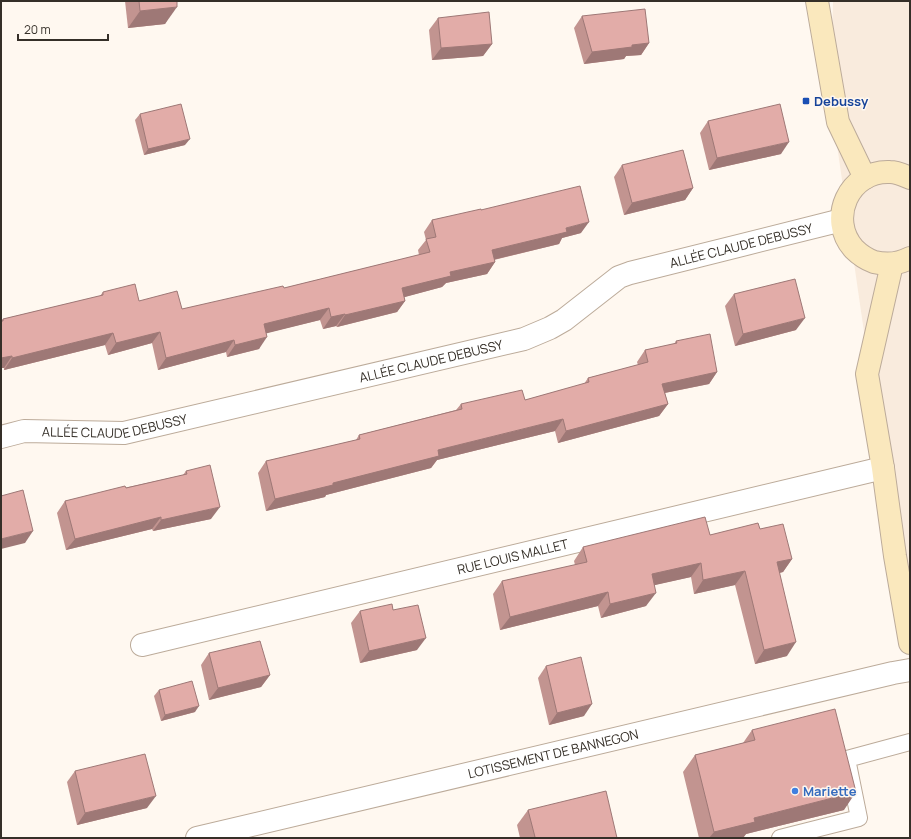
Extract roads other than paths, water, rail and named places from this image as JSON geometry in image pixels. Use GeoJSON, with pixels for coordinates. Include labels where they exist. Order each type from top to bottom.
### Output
{"type":"FeatureCollection","features":[{"type":"Feature","properties":{"kind":"main road"},"geometry":{"type":"LineString","coordinates":[[816,1],[838,122],[865,178]]}},
{"type":"Feature","properties":{"kind":"main road"},"geometry":{"type":"LineString","coordinates":[[910,178],[901,174],[889,172],[876,173],[865,178],[855,186],[847,196],[843,208],[842,220],[844,233],[849,244],[868,260],[880,263],[901,261],[868,374],[895,556],[910,643]]}},
{"type":"Feature","properties":{"kind":"street","name":"ALLÉE CLAUDE DEBUSSY"},"geometry":{"type":"LineString","coordinates":[[1,437],[24,431],[124,433],[524,339],[550,328],[619,277],[842,220]]}},
{"type":"Feature","properties":{"kind":"street","name":"RUE LOUIS MALLET"},"geometry":{"type":"LineString","coordinates":[[142,645],[883,468]]}},
{"type":"Feature","properties":{"kind":"street","name":"LOTISSEMENT DE BANNEGON"},"geometry":{"type":"LineString","coordinates":[[197,838],[878,676],[910,670]]}},
{"type":"Feature","properties":{"kind":"lane"},"geometry":{"type":"LineString","coordinates":[[780,838],[859,818],[847,759],[910,742]]}},
{"type":"Feature","properties":{"kind":"place","name":"Debussy"},"geometry":{"type":"Point","coordinates":[806,101]}},
{"type":"Feature","properties":{"kind":"place","name":"Mariette"},"geometry":{"type":"Point","coordinates":[795,791]}}]}
